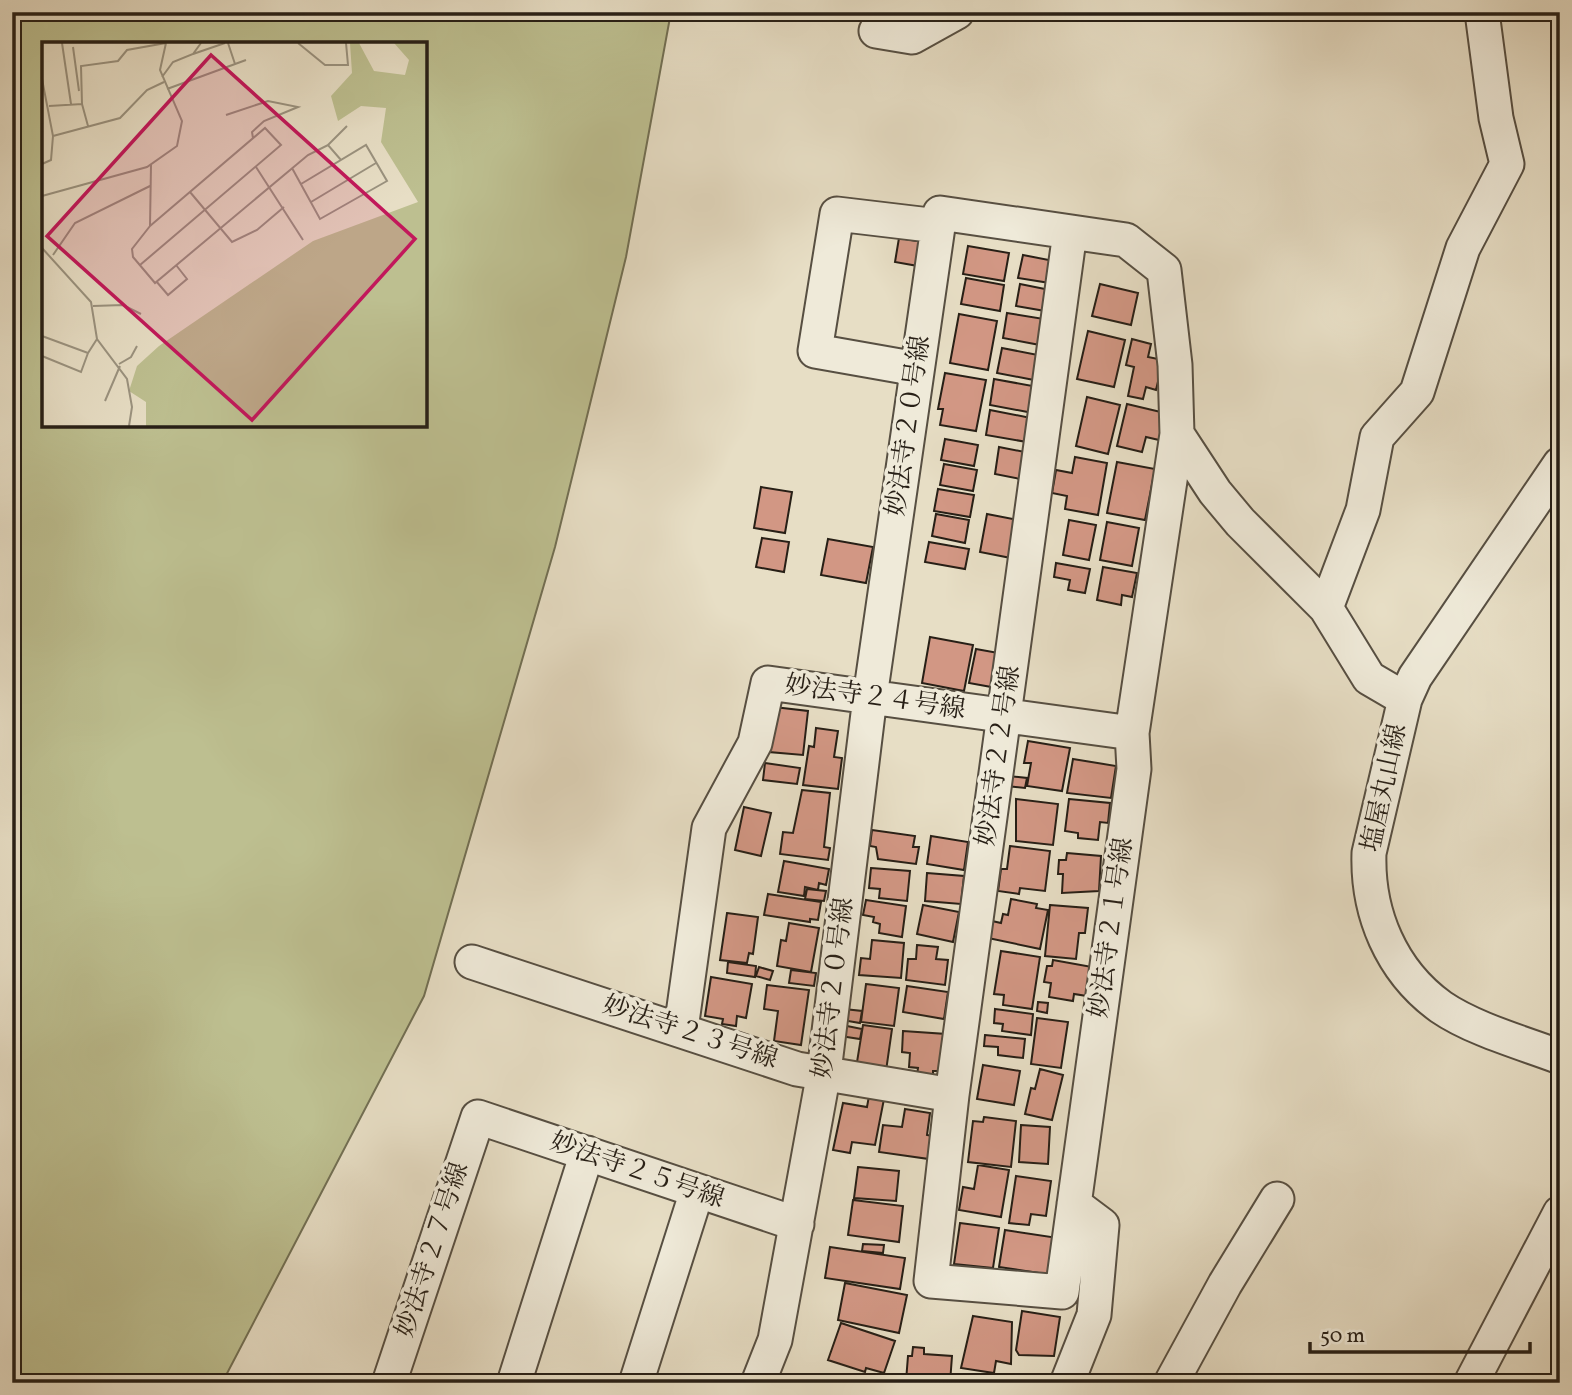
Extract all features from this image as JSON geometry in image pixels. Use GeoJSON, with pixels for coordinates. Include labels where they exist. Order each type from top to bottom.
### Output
{"type":"FeatureCollection","features":[{"type":"Feature","properties":{"kind":"street"},"geometry":{"type":"LineString","coordinates":[[876,31],[912,37],[957,12]]}},
{"type":"Feature","properties":{"kind":"street"},"geometry":{"type":"LineString","coordinates":[[1326,608],[1363,510],[1377,437],[1417,392],[1463,248],[1507,164],[1496,118],[1482,12]]}},
{"type":"Feature","properties":{"kind":"street"},"geometry":{"type":"LineString","coordinates":[[918,369],[815,351],[837,214],[938,226],[940,213],[1126,240],[1164,270],[1175,365],[1177,434],[1215,492],[1240,522],[1326,608],[1369,678],[1405,699]]}},
{"type":"Feature","properties":{"kind":"street","name":"妙法寺２０号線"},"geometry":{"type":"LineString","coordinates":[[758,1383],[775,1340],[824,1072],[870,697],[938,226]]}},
{"type":"Feature","properties":{"kind":"street","name":"妙法寺２２号線"},"geometry":{"type":"LineString","coordinates":[[930,1281],[952,1095],[1070,232]]}},
{"type":"Feature","properties":{"kind":"street","name":"妙法寺２１号線"},"geometry":{"type":"LineString","coordinates":[[930,1281],[1062,1292],[1134,769],[1132,733],[1177,434]]}},
{"type":"Feature","properties":{"kind":"street","name":"塩屋丸山線"},"geometry":{"type":"LineString","coordinates":[[1560,464],[1415,677],[1405,699],[1369,853],[1371,902],[1383,937],[1415,983],[1441,1007],[1560,1057]]}},
{"type":"Feature","properties":{"kind":"street","name":"妙法寺２４号線"},"geometry":{"type":"LineString","coordinates":[[681,1029],[709,828],[755,743],[768,683],[1132,733]]}},
{"type":"Feature","properties":{"kind":"street","name":"妙法寺２３号線"},"geometry":{"type":"LineString","coordinates":[[472,962],[797,1069],[952,1095]]}},
{"type":"Feature","properties":{"kind":"street","name":"妙法寺２５号線"},"geometry":{"type":"LineString","coordinates":[[478,1117],[797,1224]]}},
{"type":"Feature","properties":{"kind":"street","name":"妙法寺２７号線"},"geometry":{"type":"LineString","coordinates":[[389,1383],[478,1117]]}},
{"type":"Feature","properties":{"kind":"street"},"geometry":{"type":"LineString","coordinates":[[514,1383],[587,1153]]}},
{"type":"Feature","properties":{"kind":"street"},"geometry":{"type":"LineString","coordinates":[[636,1383],[697,1191]]}},
{"type":"Feature","properties":{"kind":"street"},"geometry":{"type":"LineString","coordinates":[[1171,1383],[1224,1284],[1277,1199]]}},
{"type":"Feature","properties":{"kind":"street"},"geometry":{"type":"LineString","coordinates":[[1067,1383],[1094,1315],[1102,1225],[1074,1204]]}},
{"type":"Feature","properties":{"kind":"street"},"geometry":{"type":"LineString","coordinates":[[1471,1383],[1560,1213]]}},
{"type":"Feature","properties":{"kind":"green space"},"geometry":{"type":"Polygon","coordinates":[[[12,12],[671,12],[626,257],[555,547],[424,996],[222,1383],[12,1383],[12,12]]]}},
{"type":"Feature","properties":{"kind":"building"},"geometry":{"type":"Polygon","coordinates":[[[899,238],[923,242],[918,266],[895,262],[899,238]]]}},
{"type":"Feature","properties":{"kind":"building"},"geometry":{"type":"Polygon","coordinates":[[[968,246],[1009,253],[1004,281],[963,274],[968,246]]]}},
{"type":"Feature","properties":{"kind":"building"},"geometry":{"type":"Polygon","coordinates":[[[1023,255],[1054,261],[1050,283],[1018,278],[1023,255]]]}},
{"type":"Feature","properties":{"kind":"building"},"geometry":{"type":"Polygon","coordinates":[[[966,278],[1004,285],[1000,311],[961,304],[966,278]]]}},
{"type":"Feature","properties":{"kind":"building"},"geometry":{"type":"Polygon","coordinates":[[[1020,284],[1055,291],[1051,312],[1016,306],[1020,284]]]}},
{"type":"Feature","properties":{"kind":"building"},"geometry":{"type":"Polygon","coordinates":[[[1100,284],[1138,293],[1131,325],[1092,316],[1100,284]]]}},
{"type":"Feature","properties":{"kind":"building"},"geometry":{"type":"Polygon","coordinates":[[[1007,313],[1044,319],[1040,345],[1003,338],[1007,313]]]}},
{"type":"Feature","properties":{"kind":"building"},"geometry":{"type":"Polygon","coordinates":[[[959,314],[997,321],[988,370],[950,363],[959,314]]]}},
{"type":"Feature","properties":{"kind":"building"},"geometry":{"type":"Polygon","coordinates":[[[1088,331],[1125,340],[1114,387],[1077,379],[1088,331]]]}},
{"type":"Feature","properties":{"kind":"building"},"geometry":{"type":"Polygon","coordinates":[[[1132,339],[1151,344],[1148,357],[1163,360],[1156,390],[1146,387],[1143,399],[1128,396],[1134,367],[1126,365],[1132,339]]]}},
{"type":"Feature","properties":{"kind":"building"},"geometry":{"type":"Polygon","coordinates":[[[1002,348],[1038,355],[1034,380],[997,373],[1002,348]]]}},
{"type":"Feature","properties":{"kind":"building"},"geometry":{"type":"Polygon","coordinates":[[[945,373],[986,380],[976,431],[940,425],[943,409],[938,409],[945,373]]]}},
{"type":"Feature","properties":{"kind":"building"},"geometry":{"type":"Polygon","coordinates":[[[994,379],[1038,387],[1033,413],[990,405],[994,379]]]}},
{"type":"Feature","properties":{"kind":"building"},"geometry":{"type":"Polygon","coordinates":[[[1087,397],[1120,405],[1108,454],[1076,446],[1087,397]]]}},
{"type":"Feature","properties":{"kind":"building"},"geometry":{"type":"Polygon","coordinates":[[[1127,404],[1165,413],[1159,440],[1146,437],[1142,452],[1117,446],[1127,404]]]}},
{"type":"Feature","properties":{"kind":"building"},"geometry":{"type":"Polygon","coordinates":[[[990,410],[1031,418],[1027,442],[986,435],[990,410]]]}},
{"type":"Feature","properties":{"kind":"building"},"geometry":{"type":"Polygon","coordinates":[[[945,439],[978,445],[974,466],[941,460],[945,439]]]}},
{"type":"Feature","properties":{"kind":"building"},"geometry":{"type":"Polygon","coordinates":[[[999,447],[1030,453],[1025,480],[995,474],[999,447]]]}},
{"type":"Feature","properties":{"kind":"building"},"geometry":{"type":"Polygon","coordinates":[[[1075,457],[1107,463],[1098,515],[1065,509],[1067,496],[1052,493],[1056,470],[1072,473],[1075,457]]]}},
{"type":"Feature","properties":{"kind":"building"},"geometry":{"type":"Polygon","coordinates":[[[1117,462],[1155,469],[1145,520],[1107,513],[1117,462]]]}},
{"type":"Feature","properties":{"kind":"building"},"geometry":{"type":"Polygon","coordinates":[[[944,464],[977,470],[973,491],[940,485],[944,464]]]}},
{"type":"Feature","properties":{"kind":"building"},"geometry":{"type":"Polygon","coordinates":[[[761,487],[792,492],[785,533],[754,528],[761,487]]]}},
{"type":"Feature","properties":{"kind":"building"},"geometry":{"type":"Polygon","coordinates":[[[938,489],[974,495],[970,517],[934,511],[938,489]]]}},
{"type":"Feature","properties":{"kind":"building"},"geometry":{"type":"Polygon","coordinates":[[[936,514],[969,520],[965,543],[932,536],[936,514]]]}},
{"type":"Feature","properties":{"kind":"building"},"geometry":{"type":"Polygon","coordinates":[[[987,514],[1023,521],[1016,559],[980,552],[987,514]]]}},
{"type":"Feature","properties":{"kind":"building"},"geometry":{"type":"Polygon","coordinates":[[[1069,520],[1096,525],[1089,560],[1063,555],[1069,520]]]}},
{"type":"Feature","properties":{"kind":"building"},"geometry":{"type":"Polygon","coordinates":[[[1107,522],[1139,528],[1132,566],[1100,560],[1107,522]]]}},
{"type":"Feature","properties":{"kind":"building"},"geometry":{"type":"Polygon","coordinates":[[[762,538],[789,542],[784,572],[756,567],[762,538]]]}},
{"type":"Feature","properties":{"kind":"building"},"geometry":{"type":"Polygon","coordinates":[[[828,539],[873,547],[866,583],[821,575],[828,539]]]}},
{"type":"Feature","properties":{"kind":"building"},"geometry":{"type":"Polygon","coordinates":[[[929,542],[969,549],[965,569],[925,562],[929,542]]]}},
{"type":"Feature","properties":{"kind":"building"},"geometry":{"type":"Polygon","coordinates":[[[1056,563],[1090,569],[1085,593],[1068,590],[1070,580],[1054,577],[1056,563]]]}},
{"type":"Feature","properties":{"kind":"building"},"geometry":{"type":"Polygon","coordinates":[[[1103,567],[1137,573],[1132,597],[1122,595],[1121,605],[1097,600],[1103,567]]]}},
{"type":"Feature","properties":{"kind":"building"},"geometry":{"type":"Polygon","coordinates":[[[930,637],[973,645],[964,691],[922,683],[930,637]]]}},
{"type":"Feature","properties":{"kind":"building"},"geometry":{"type":"Polygon","coordinates":[[[976,649],[1004,654],[997,688],[969,683],[976,649]]]}},
{"type":"Feature","properties":{"kind":"building"},"geometry":{"type":"Polygon","coordinates":[[[774,707],[808,711],[803,755],[769,752],[774,707]]]}},
{"type":"Feature","properties":{"kind":"building"},"geometry":{"type":"Polygon","coordinates":[[[816,728],[838,731],[834,757],[842,758],[838,789],[803,785],[809,746],[814,747],[816,728]]]}},
{"type":"Feature","properties":{"kind":"building"},"geometry":{"type":"Polygon","coordinates":[[[1028,741],[1070,748],[1062,791],[1027,786],[1031,763],[1024,763],[1028,741]]]}},
{"type":"Feature","properties":{"kind":"building"},"geometry":{"type":"Polygon","coordinates":[[[1073,759],[1116,766],[1111,798],[1067,793],[1073,759]]]}},
{"type":"Feature","properties":{"kind":"building"},"geometry":{"type":"Polygon","coordinates":[[[765,763],[800,768],[797,784],[763,780],[765,763]]]}},
{"type":"Feature","properties":{"kind":"building"},"geometry":{"type":"Polygon","coordinates":[[[1008,776],[1027,778],[1025,788],[1007,786],[1008,776]]]}},
{"type":"Feature","properties":{"kind":"building"},"geometry":{"type":"Polygon","coordinates":[[[802,790],[830,793],[824,847],[830,848],[828,860],[780,854],[783,832],[793,833],[802,790]]]}},
{"type":"Feature","properties":{"kind":"building"},"geometry":{"type":"Polygon","coordinates":[[[1016,799],[1058,804],[1053,845],[1016,841],[1016,799]]]}},
{"type":"Feature","properties":{"kind":"building"},"geometry":{"type":"Polygon","coordinates":[[[1069,799],[1110,803],[1108,823],[1100,822],[1098,840],[1078,838],[1078,833],[1065,831],[1069,799]]]}},
{"type":"Feature","properties":{"kind":"building"},"geometry":{"type":"Polygon","coordinates":[[[744,807],[771,813],[761,856],[735,850],[744,807]]]}},
{"type":"Feature","properties":{"kind":"building"},"geometry":{"type":"Polygon","coordinates":[[[872,830],[915,836],[913,847],[919,847],[916,864],[878,859],[876,847],[870,846],[872,830]]]}},
{"type":"Feature","properties":{"kind":"building"},"geometry":{"type":"Polygon","coordinates":[[[931,836],[968,842],[964,870],[927,864],[931,836]]]}},
{"type":"Feature","properties":{"kind":"building"},"geometry":{"type":"Polygon","coordinates":[[[1010,846],[1050,851],[1045,891],[1020,888],[1019,894],[998,891],[1001,869],[1007,869],[1010,846]]]}},
{"type":"Feature","properties":{"kind":"building"},"geometry":{"type":"Polygon","coordinates":[[[1067,853],[1101,856],[1099,891],[1062,893],[1063,874],[1058,874],[1059,860],[1066,860],[1067,853]]]}},
{"type":"Feature","properties":{"kind":"building"},"geometry":{"type":"Polygon","coordinates":[[[784,861],[829,869],[826,885],[819,883],[818,890],[805,887],[804,896],[778,892],[784,861]]]}},
{"type":"Feature","properties":{"kind":"building"},"geometry":{"type":"Polygon","coordinates":[[[871,868],[910,871],[907,901],[879,898],[880,889],[869,888],[871,868]]]}},
{"type":"Feature","properties":{"kind":"building"},"geometry":{"type":"Polygon","coordinates":[[[927,873],[964,876],[961,904],[925,901],[927,873]]]}},
{"type":"Feature","properties":{"kind":"building"},"geometry":{"type":"Polygon","coordinates":[[[807,889],[826,891],[824,901],[805,899],[807,889]]]}},
{"type":"Feature","properties":{"kind":"building"},"geometry":{"type":"Polygon","coordinates":[[[768,894],[821,902],[818,920],[810,919],[810,922],[764,915],[768,894]]]}},
{"type":"Feature","properties":{"kind":"building"},"geometry":{"type":"Polygon","coordinates":[[[1011,899],[1037,904],[1036,908],[1048,910],[1040,949],[988,938],[992,921],[1001,923],[1003,914],[1008,915],[1011,899]]]}},
{"type":"Feature","properties":{"kind":"building"},"geometry":{"type":"Polygon","coordinates":[[[866,900],[906,906],[902,937],[879,933],[880,924],[873,922],[874,917],[863,915],[866,900]]]}},
{"type":"Feature","properties":{"kind":"building"},"geometry":{"type":"Polygon","coordinates":[[[923,905],[959,912],[953,942],[917,934],[923,905]]]}},
{"type":"Feature","properties":{"kind":"building"},"geometry":{"type":"Polygon","coordinates":[[[1050,905],[1088,908],[1085,933],[1079,933],[1076,959],[1045,956],[1050,905]]]}},
{"type":"Feature","properties":{"kind":"building"},"geometry":{"type":"Polygon","coordinates":[[[727,913],[758,917],[753,954],[749,953],[747,963],[720,960],[727,913]]]}},
{"type":"Feature","properties":{"kind":"building"},"geometry":{"type":"Polygon","coordinates":[[[789,923],[819,928],[811,972],[777,966],[781,940],[786,941],[789,923]]]}},
{"type":"Feature","properties":{"kind":"building"},"geometry":{"type":"Polygon","coordinates":[[[872,940],[904,943],[901,978],[859,975],[861,958],[870,959],[872,940]]]}},
{"type":"Feature","properties":{"kind":"building"},"geometry":{"type":"Polygon","coordinates":[[[917,945],[938,947],[936,959],[948,960],[945,985],[906,980],[908,959],[916,959],[917,945]]]}},
{"type":"Feature","properties":{"kind":"building"},"geometry":{"type":"Polygon","coordinates":[[[1001,951],[1040,957],[1032,1009],[1003,1005],[1004,995],[994,994],[1001,951]]]}},
{"type":"Feature","properties":{"kind":"building"},"geometry":{"type":"Polygon","coordinates":[[[1053,960],[1092,967],[1087,996],[1074,994],[1073,1001],[1049,997],[1051,983],[1044,982],[1047,966],[1052,966],[1053,960]]]}},
{"type":"Feature","properties":{"kind":"building"},"geometry":{"type":"Polygon","coordinates":[[[728,962],[756,966],[755,977],[727,973],[728,962]]]}},
{"type":"Feature","properties":{"kind":"building"},"geometry":{"type":"Polygon","coordinates":[[[759,967],[773,971],[770,980],[756,976],[759,967]]]}},
{"type":"Feature","properties":{"kind":"building"},"geometry":{"type":"Polygon","coordinates":[[[791,970],[816,973],[814,986],[789,983],[791,970]]]}},
{"type":"Feature","properties":{"kind":"building"},"geometry":{"type":"Polygon","coordinates":[[[711,977],[752,984],[746,1018],[737,1016],[736,1026],[722,1024],[723,1019],[705,1016],[711,977]]]}},
{"type":"Feature","properties":{"kind":"building"},"geometry":{"type":"Polygon","coordinates":[[[866,984],[899,988],[894,1026],[861,1022],[866,984]]]}},
{"type":"Feature","properties":{"kind":"building"},"geometry":{"type":"Polygon","coordinates":[[[767,985],[809,990],[801,1045],[774,1041],[778,1011],[764,1009],[767,985]]]}},
{"type":"Feature","properties":{"kind":"building"},"geometry":{"type":"Polygon","coordinates":[[[907,986],[948,992],[944,1019],[903,1012],[907,986]]]}},
{"type":"Feature","properties":{"kind":"building"},"geometry":{"type":"Polygon","coordinates":[[[1038,1002],[1048,1003],[1047,1013],[1037,1011],[1038,1002]]]}},
{"type":"Feature","properties":{"kind":"building"},"geometry":{"type":"Polygon","coordinates":[[[844,1009],[862,1011],[860,1023],[842,1020],[844,1009]]]}},
{"type":"Feature","properties":{"kind":"building"},"geometry":{"type":"Polygon","coordinates":[[[995,1009],[1033,1014],[1031,1035],[1002,1031],[1003,1024],[994,1023],[995,1009]]]}},
{"type":"Feature","properties":{"kind":"building"},"geometry":{"type":"Polygon","coordinates":[[[1037,1018],[1068,1022],[1061,1068],[1031,1064],[1037,1018]]]}},
{"type":"Feature","properties":{"kind":"building"},"geometry":{"type":"Polygon","coordinates":[[[842,1025],[862,1029],[860,1039],[840,1036],[842,1025]]]}},
{"type":"Feature","properties":{"kind":"building"},"geometry":{"type":"Polygon","coordinates":[[[863,1025],[892,1029],[886,1071],[857,1062],[863,1025]]]}},
{"type":"Feature","properties":{"kind":"building"},"geometry":{"type":"Polygon","coordinates":[[[903,1031],[946,1034],[943,1071],[933,1071],[933,1076],[917,1075],[918,1068],[909,1067],[910,1053],[902,1052],[903,1031]]]}},
{"type":"Feature","properties":{"kind":"building"},"geometry":{"type":"Polygon","coordinates":[[[985,1035],[1025,1039],[1023,1058],[998,1055],[998,1047],[984,1046],[985,1035]]]}},
{"type":"Feature","properties":{"kind":"building"},"geometry":{"type":"Polygon","coordinates":[[[983,1065],[1020,1071],[1014,1105],[977,1099],[983,1065]]]}},
{"type":"Feature","properties":{"kind":"building"},"geometry":{"type":"Polygon","coordinates":[[[1040,1069],[1063,1075],[1052,1120],[1025,1114],[1031,1088],[1035,1089],[1040,1069]]]}},
{"type":"Feature","properties":{"kind":"building"},"geometry":{"type":"Polygon","coordinates":[[[869,1096],[884,1099],[875,1145],[852,1142],[850,1153],[833,1150],[843,1103],[867,1107],[869,1096]]]}},
{"type":"Feature","properties":{"kind":"building"},"geometry":{"type":"Polygon","coordinates":[[[905,1109],[930,1113],[927,1135],[932,1136],[929,1159],[879,1152],[883,1125],[902,1127],[905,1109]]]}},
{"type":"Feature","properties":{"kind":"building"},"geometry":{"type":"Polygon","coordinates":[[[984,1117],[1016,1121],[1011,1167],[968,1162],[973,1121],[983,1122],[984,1117]]]}},
{"type":"Feature","properties":{"kind":"building"},"geometry":{"type":"Polygon","coordinates":[[[1021,1125],[1050,1127],[1048,1164],[1019,1162],[1021,1125]]]}},
{"type":"Feature","properties":{"kind":"building"},"geometry":{"type":"Polygon","coordinates":[[[978,1165],[1009,1170],[1001,1217],[959,1210],[963,1187],[974,1189],[978,1165]]]}},
{"type":"Feature","properties":{"kind":"building"},"geometry":{"type":"Polygon","coordinates":[[[858,1167],[899,1171],[896,1201],[854,1198],[858,1167]]]}},
{"type":"Feature","properties":{"kind":"building"},"geometry":{"type":"Polygon","coordinates":[[[1016,1176],[1051,1181],[1046,1216],[1031,1214],[1029,1225],[1009,1223],[1016,1176]]]}},
{"type":"Feature","properties":{"kind":"building"},"geometry":{"type":"Polygon","coordinates":[[[853,1200],[903,1206],[899,1242],[848,1235],[853,1200]]]}},
{"type":"Feature","properties":{"kind":"building"},"geometry":{"type":"Polygon","coordinates":[[[960,1223],[999,1228],[993,1268],[954,1264],[960,1223]]]}},
{"type":"Feature","properties":{"kind":"building"},"geometry":{"type":"Polygon","coordinates":[[[1005,1230],[1058,1238],[1052,1275],[999,1267],[1005,1230]]]}},
{"type":"Feature","properties":{"kind":"building"},"geometry":{"type":"Polygon","coordinates":[[[863,1244],[884,1245],[883,1253],[862,1251],[863,1244]]]}},
{"type":"Feature","properties":{"kind":"building"},"geometry":{"type":"Polygon","coordinates":[[[830,1247],[905,1258],[900,1289],[825,1278],[830,1247]]]}},
{"type":"Feature","properties":{"kind":"building"},"geometry":{"type":"Polygon","coordinates":[[[845,1283],[907,1295],[899,1333],[838,1320],[845,1283]]]}},
{"type":"Feature","properties":{"kind":"building"},"geometry":{"type":"Polygon","coordinates":[[[1022,1311],[1060,1317],[1054,1356],[1019,1355],[1016,1350],[1022,1311]]]}},
{"type":"Feature","properties":{"kind":"building"},"geometry":{"type":"Polygon","coordinates":[[[973,1316],[1012,1322],[1011,1364],[996,1361],[994,1373],[961,1368],[973,1316]]]}},
{"type":"Feature","properties":{"kind":"building"},"geometry":{"type":"Polygon","coordinates":[[[841,1323],[895,1341],[884,1373],[866,1368],[865,1372],[828,1360],[841,1323]]]}},
{"type":"Feature","properties":{"kind":"building"},"geometry":{"type":"Polygon","coordinates":[[[913,1347],[924,1348],[924,1354],[952,1356],[950,1383],[906,1381],[908,1356],[912,1356],[913,1347]]]}}]}
